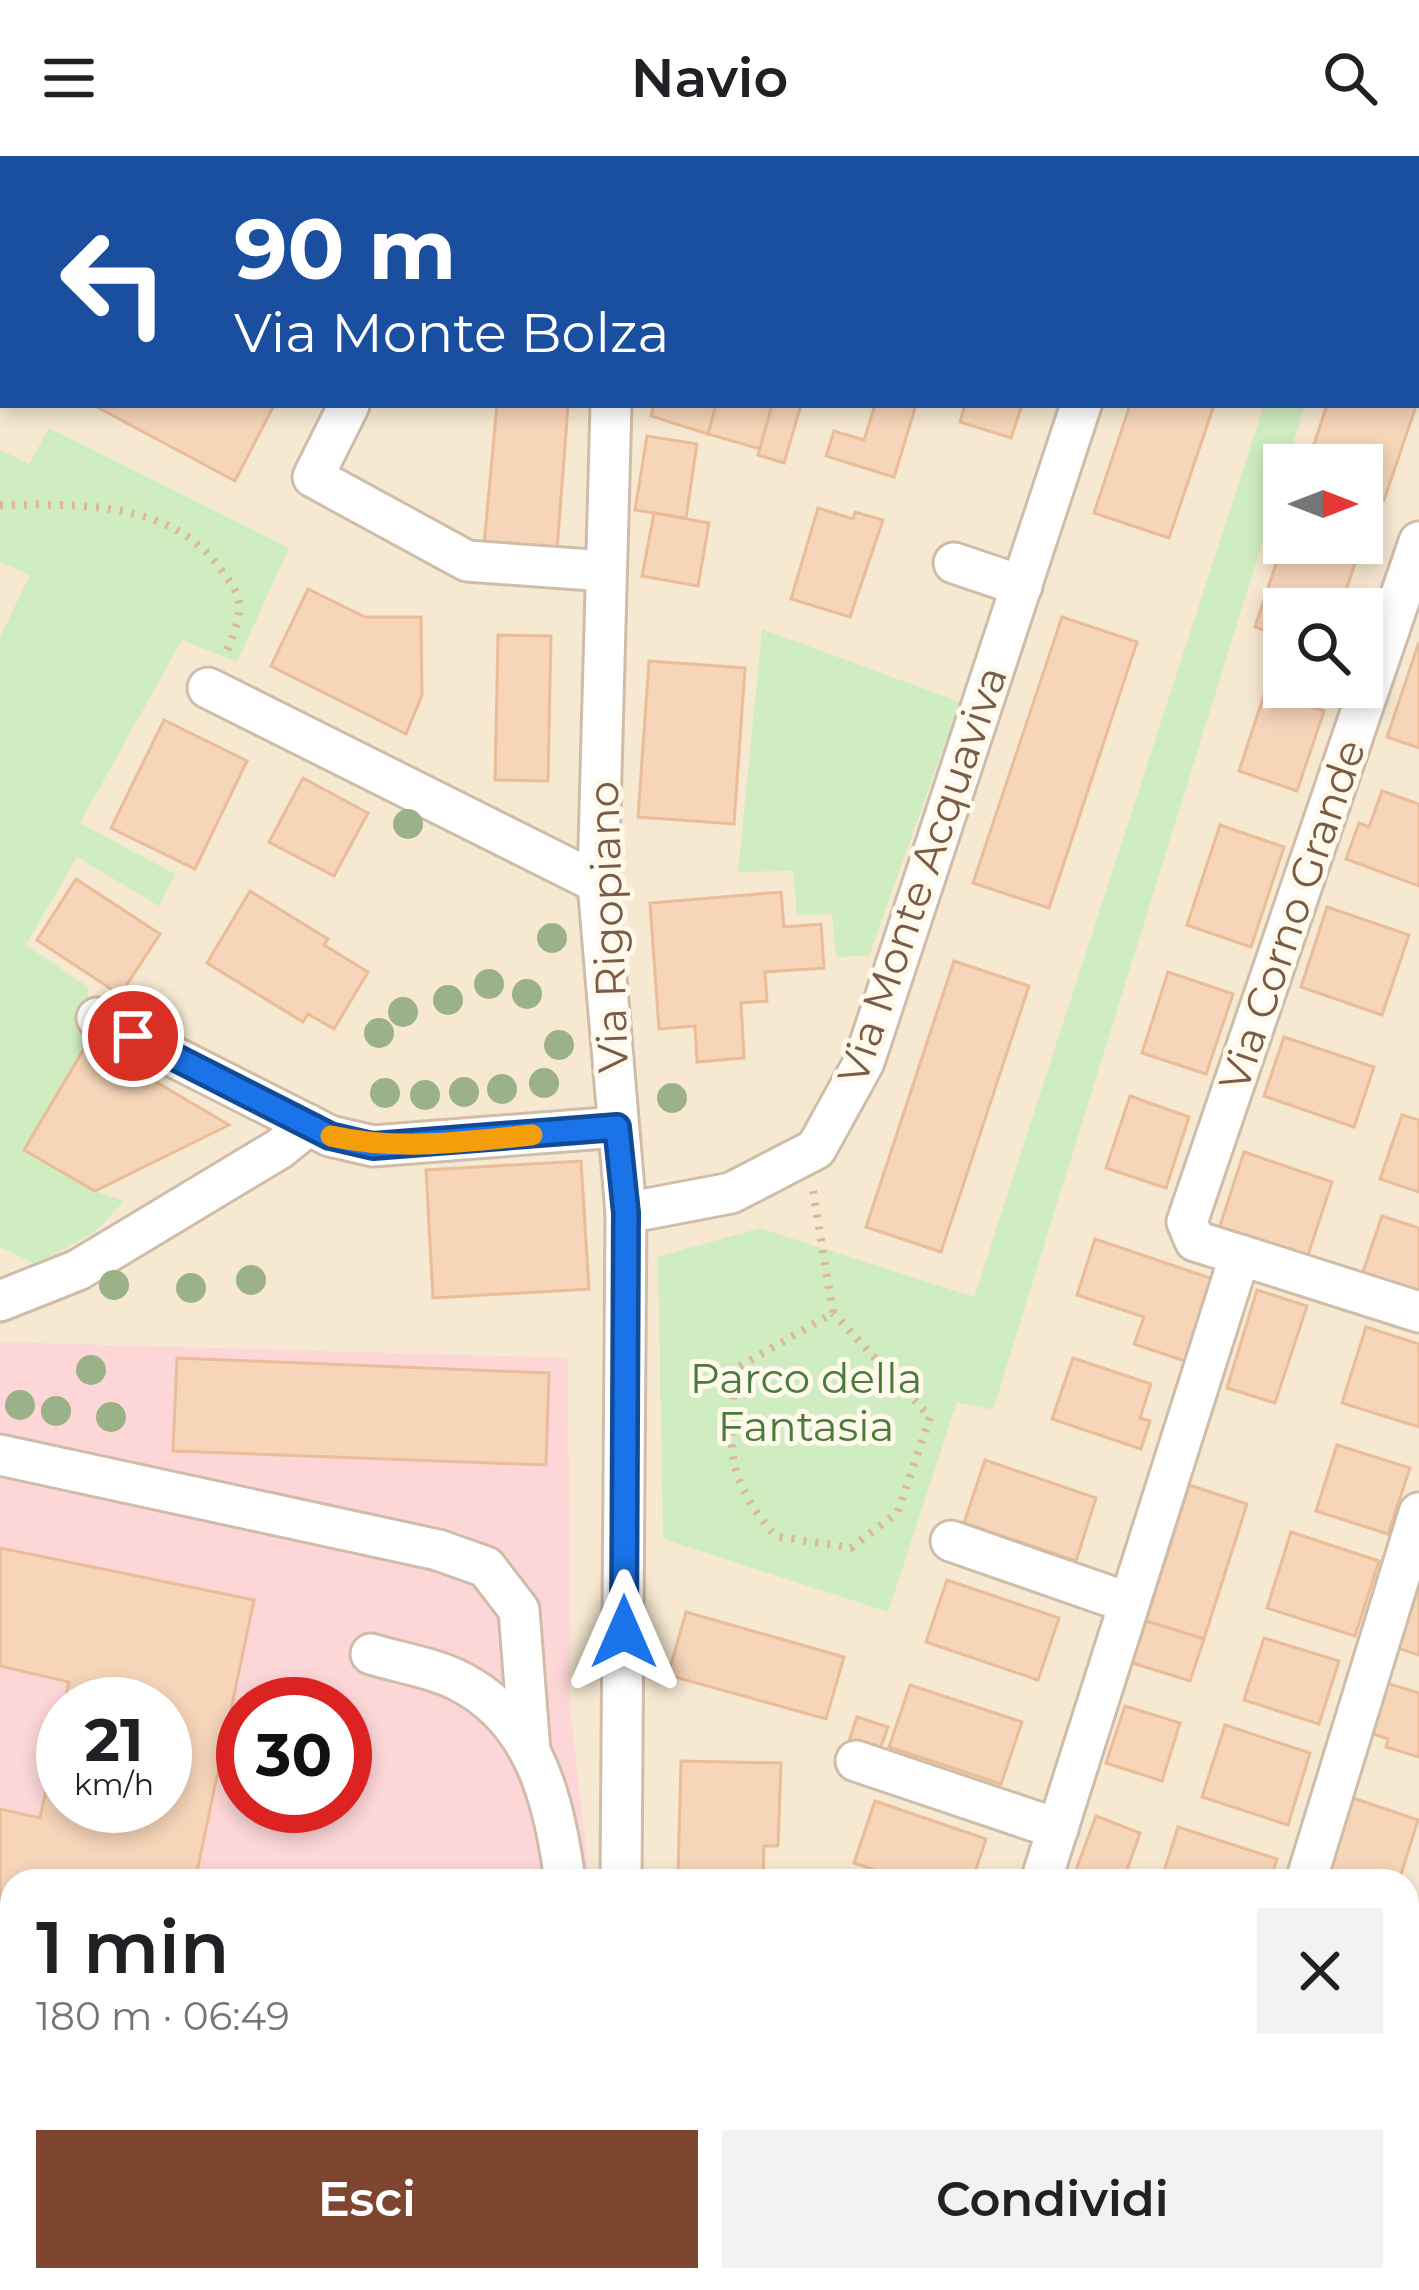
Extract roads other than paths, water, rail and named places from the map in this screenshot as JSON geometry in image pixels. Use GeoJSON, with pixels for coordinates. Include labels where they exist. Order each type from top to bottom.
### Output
{"type":"FeatureCollection","features":[{"type":"Feature","properties":{"kind":"street"},"geometry":{"type":"LineString","coordinates":[[348,408],[313,477],[467,561],[606,571]]}},
{"type":"Feature","properties":{"kind":"street","name":"Via Rigopiano"},"geometry":{"type":"LineString","coordinates":[[611,408],[598,883],[626,1213],[622,1869]]}},
{"type":"Feature","properties":{"kind":"street","name":"Via Monte Acquaviva"},"geometry":{"type":"LineString","coordinates":[[626,1213],[731,1193],[816,1149],[864,1063],[1080,408]]}},
{"type":"Feature","properties":{"kind":"street","name":"Via Corno Grande"},"geometry":{"type":"LineString","coordinates":[[1419,542],[1187,1222],[1195,1241],[1419,1312]]}},
{"type":"Feature","properties":{"kind":"street"},"geometry":{"type":"LineString","coordinates":[[954,562],[1022,586]]}},
{"type":"Feature","properties":{"kind":"street"},"geometry":{"type":"LineString","coordinates":[[208,688],[598,883]]}},
{"type":"Feature","properties":{"kind":"street"},"geometry":{"type":"LineString","coordinates":[[97,1018],[309,1125],[373,1146],[617,1127]]}},
{"type":"Feature","properties":{"kind":"street"},"geometry":{"type":"LineString","coordinates":[[0,1301],[78,1270],[279,1149],[309,1125]]}},
{"type":"Feature","properties":{"kind":"street"},"geometry":{"type":"LineString","coordinates":[[1046,1869],[1240,1255]]}},
{"type":"Feature","properties":{"kind":"street"},"geometry":{"type":"LineString","coordinates":[[0,1455],[438,1550],[486,1567],[519,1610],[530,1752]]}},
{"type":"Feature","properties":{"kind":"street"},"geometry":{"type":"LineString","coordinates":[[1310,1869],[1419,1513]]}},
{"type":"Feature","properties":{"kind":"street"},"geometry":{"type":"LineString","coordinates":[[951,1540],[1129,1603]]}},
{"type":"Feature","properties":{"kind":"street"},"geometry":{"type":"LineString","coordinates":[[371,1654],[460,1681],[502,1712],[530,1752],[557,1816],[564,1869]]}},
{"type":"Feature","properties":{"kind":"street"},"geometry":{"type":"LineString","coordinates":[[856,1761],[1058,1829]]}},
{"type":"Feature","properties":{"kind":"park label","name":"Parco della Fantasia"},"geometry":{"type":"Point","coordinates":[806,1402]}}]}
